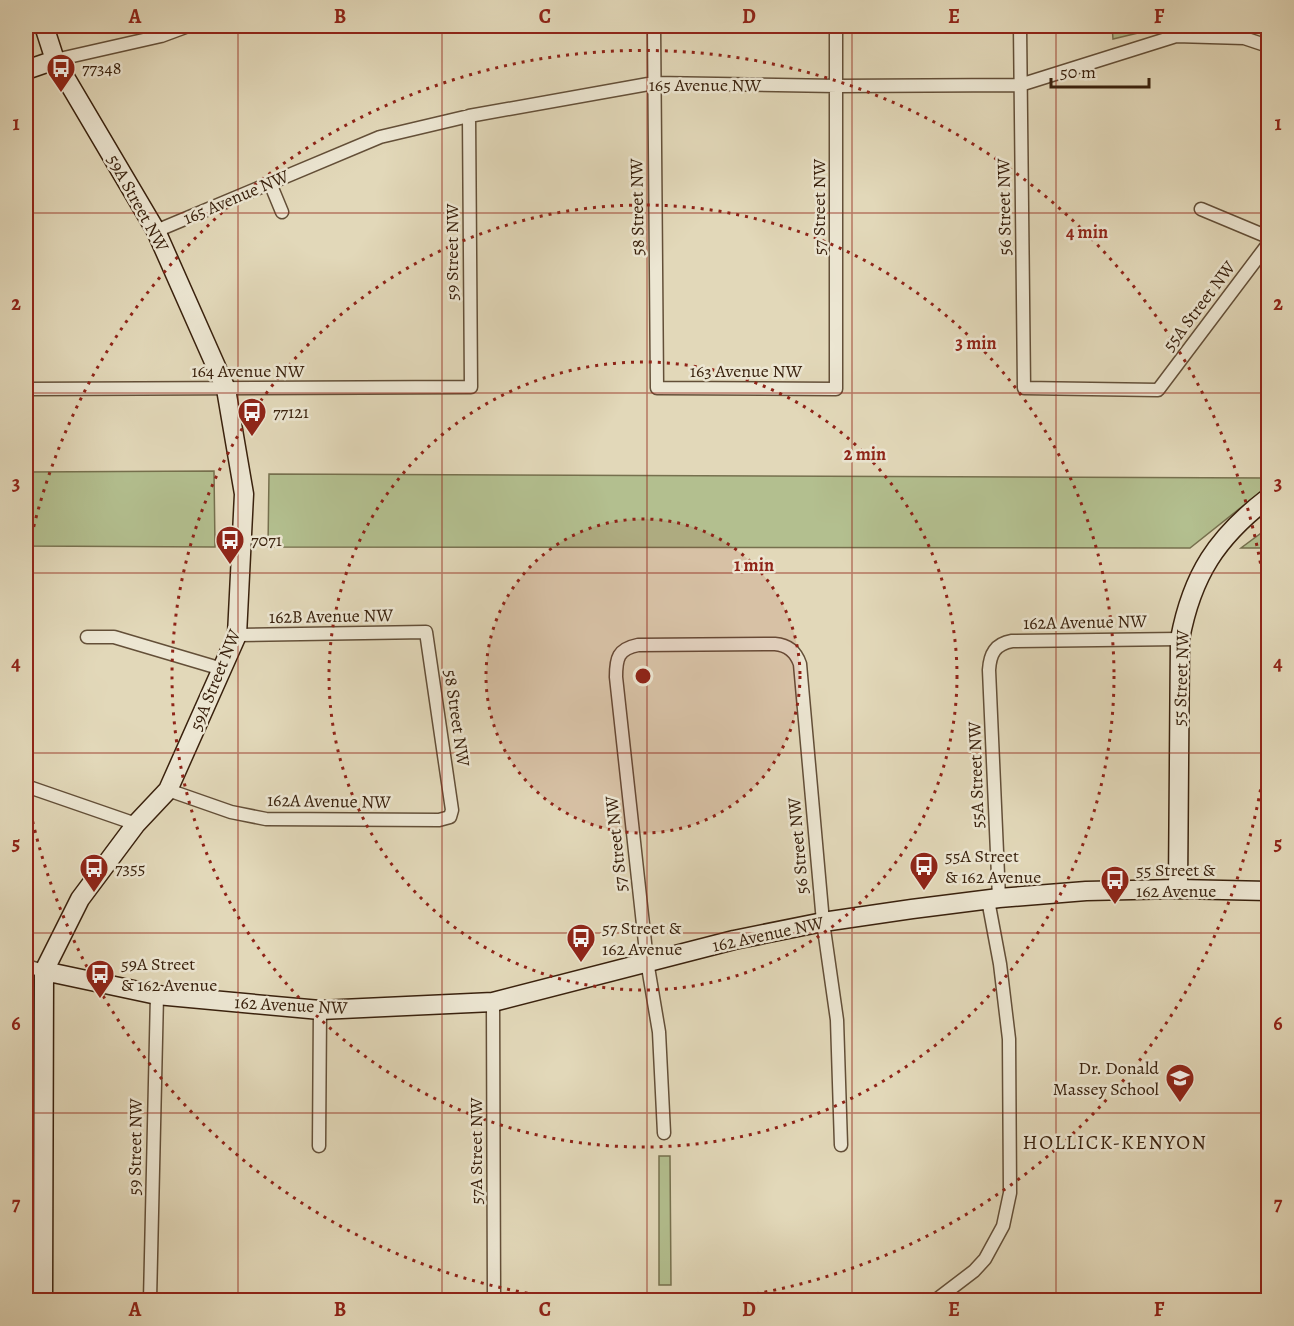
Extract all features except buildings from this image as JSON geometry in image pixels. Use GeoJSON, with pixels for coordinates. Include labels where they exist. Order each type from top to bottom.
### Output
{"type":"FeatureCollection","features":[{"type":"Feature","properties":{"kind":"street","name":"59A Street NW"},"geometry":{"type":"LineString","coordinates":[[43,1300],[44,971],[80,899],[136,824],[168,790],[237,635],[244,494],[226,389],[156,231],[55,60],[44,26]]}},
{"type":"Feature","properties":{"kind":"street"},"geometry":{"type":"LineString","coordinates":[[26,70],[160,31],[188,26]]}},
{"type":"Feature","properties":{"kind":"street","name":"58 Street NW"},"geometry":{"type":"LineString","coordinates":[[654,26],[657,388]]}},
{"type":"Feature","properties":{"kind":"street","name":"57 Street NW"},"geometry":{"type":"LineString","coordinates":[[836,26],[836,389]]}},
{"type":"Feature","properties":{"kind":"street","name":"56 Street NW"},"geometry":{"type":"LineString","coordinates":[[1020,26],[1024,388],[1158,390]]}},
{"type":"Feature","properties":{"kind":"street","name":"165 Avenue NW"},"geometry":{"type":"LineString","coordinates":[[156,231],[380,137],[469,116],[654,83],[837,86],[1020,85],[1176,36],[1244,38],[1269,46]]}},
{"type":"Feature","properties":{"kind":"street","name":"59 Street NW"},"geometry":{"type":"LineString","coordinates":[[469,116],[471,387]]}},
{"type":"Feature","properties":{"kind":"street"},"geometry":{"type":"LineString","coordinates":[[270,183],[282,212]]}},
{"type":"Feature","properties":{"kind":"street"},"geometry":{"type":"LineString","coordinates":[[1201,209],[1269,237]]}},
{"type":"Feature","properties":{"kind":"street","name":"55A Street NW"},"geometry":{"type":"LineString","coordinates":[[1158,390],[1269,244]]}},
{"type":"Feature","properties":{"kind":"street","name":"164 Avenue NW"},"geometry":{"type":"LineString","coordinates":[[26,389],[471,387]]}},
{"type":"Feature","properties":{"kind":"street","name":"163 Avenue NW"},"geometry":{"type":"LineString","coordinates":[[657,388],[836,389]]}},
{"type":"Feature","properties":{"kind":"street","name":"55 Street NW"},"geometry":{"type":"LineString","coordinates":[[1178,889],[1180,639],[1185,612],[1191,594],[1214,552],[1244,517],[1269,498]]}},
{"type":"Feature","properties":{"kind":"street","name":"58 Street NW"},"geometry":{"type":"LineString","coordinates":[[426,632],[452,810]]}},
{"type":"Feature","properties":{"kind":"street","name":"162B Avenue NW"},"geometry":{"type":"LineString","coordinates":[[237,635],[426,632]]}},
{"type":"Feature","properties":{"kind":"street"},"geometry":{"type":"LineString","coordinates":[[87,637],[114,637],[222,669]]}},
{"type":"Feature","properties":{"kind":"street","name":"162A Avenue NW"},"geometry":{"type":"LineString","coordinates":[[994,651],[998,646],[1012,641],[1180,639]]}},
{"type":"Feature","properties":{"kind":"street","name":"57 Street NW"},"geometry":{"type":"LineString","coordinates":[[664,1133],[662,1053],[647,961],[616,677],[618,657],[627,647],[638,645],[782,645],[794,652]]}},
{"type":"Feature","properties":{"kind":"street","name":"55A Street NW"},"geometry":{"type":"LineString","coordinates":[[936,1300],[974,1272],[985,1259],[1003,1226],[1009,1202],[1012,1164],[1009,1039],[993,899],[989,670],[994,651]]}},
{"type":"Feature","properties":{"kind":"street","name":"56 Street NW"},"geometry":{"type":"LineString","coordinates":[[794,652],[800,664],[823,922],[837,1020],[841,1145]]}},
{"type":"Feature","properties":{"kind":"street"},"geometry":{"type":"LineString","coordinates":[[26,786],[136,824]]}},
{"type":"Feature","properties":{"kind":"street","name":"162A Avenue NW"},"geometry":{"type":"LineString","coordinates":[[168,790],[231,812],[266,819],[439,820],[450,817],[452,810]]}},
{"type":"Feature","properties":{"kind":"street","name":"162 Avenue NW"},"geometry":{"type":"LineString","coordinates":[[26,966],[157,995],[320,1010],[493,1002],[647,961],[823,922],[993,899],[1086,891],[1178,889],[1269,891]]}},
{"type":"Feature","properties":{"kind":"street","name":"59 Street NW"},"geometry":{"type":"LineString","coordinates":[[150,1300],[157,995]]}},
{"type":"Feature","properties":{"kind":"street","name":"57A Street NW"},"geometry":{"type":"LineString","coordinates":[[493,1002],[494,1300]]}},
{"type":"Feature","properties":{"kind":"street"},"geometry":{"type":"LineString","coordinates":[[319,1146],[320,1010]]}},
{"type":"Feature","properties":{"kind":"green space"},"geometry":{"type":"Polygon","coordinates":[[[1112,26],[1167,26],[1113,39],[1112,26]]]}},
{"type":"Feature","properties":{"kind":"green space"},"geometry":{"type":"Polygon","coordinates":[[[214,471],[215,547],[26,546],[26,472],[214,471]]]}},
{"type":"Feature","properties":{"kind":"green space"},"geometry":{"type":"Polygon","coordinates":[[[269,474],[1268,478],[1268,486],[1190,548],[268,547],[269,474]]]}},
{"type":"Feature","properties":{"kind":"green space"},"geometry":{"type":"Polygon","coordinates":[[[1268,528],[1268,548],[1241,548],[1268,528]]]}},
{"type":"Feature","properties":{"kind":"green space"},"geometry":{"type":"Polygon","coordinates":[[[26,992],[29,993],[26,1270],[26,992]]]}},
{"type":"Feature","properties":{"kind":"green space"},"geometry":{"type":"Polygon","coordinates":[[[659,1156],[670,1156],[671,1285],[659,1285],[659,1156]]]}},
{"type":"Feature","properties":{"kind":"place","name":"77348"},"geometry":{"type":"Point","coordinates":[61,94]}},
{"type":"Feature","properties":{"kind":"place","name":"77121"},"geometry":{"type":"Point","coordinates":[252,438]}},
{"type":"Feature","properties":{"kind":"place","name":"7071"},"geometry":{"type":"Point","coordinates":[230,566]}},
{"type":"Feature","properties":{"kind":"place","name":"55A Street & 162 Avenue"},"geometry":{"type":"Point","coordinates":[924,892]}},
{"type":"Feature","properties":{"kind":"place","name":"7355"},"geometry":{"type":"Point","coordinates":[94,894]}},
{"type":"Feature","properties":{"kind":"place","name":"55 Street & 162 Avenue"},"geometry":{"type":"Point","coordinates":[1115,906]}},
{"type":"Feature","properties":{"kind":"place","name":"57 Street & 162 Avenue"},"geometry":{"type":"Point","coordinates":[581,964]}},
{"type":"Feature","properties":{"kind":"place","name":"59A Street & 162 Avenue"},"geometry":{"type":"Point","coordinates":[100,1000]}},
{"type":"Feature","properties":{"kind":"place","name":"Dr. Donald Massey School"},"geometry":{"type":"Point","coordinates":[1180,1104]}},
{"type":"Feature","properties":{"kind":"district","name":"HOLLICK-KENYON"},"geometry":{"type":"Point","coordinates":[1115,1142]}}]}
